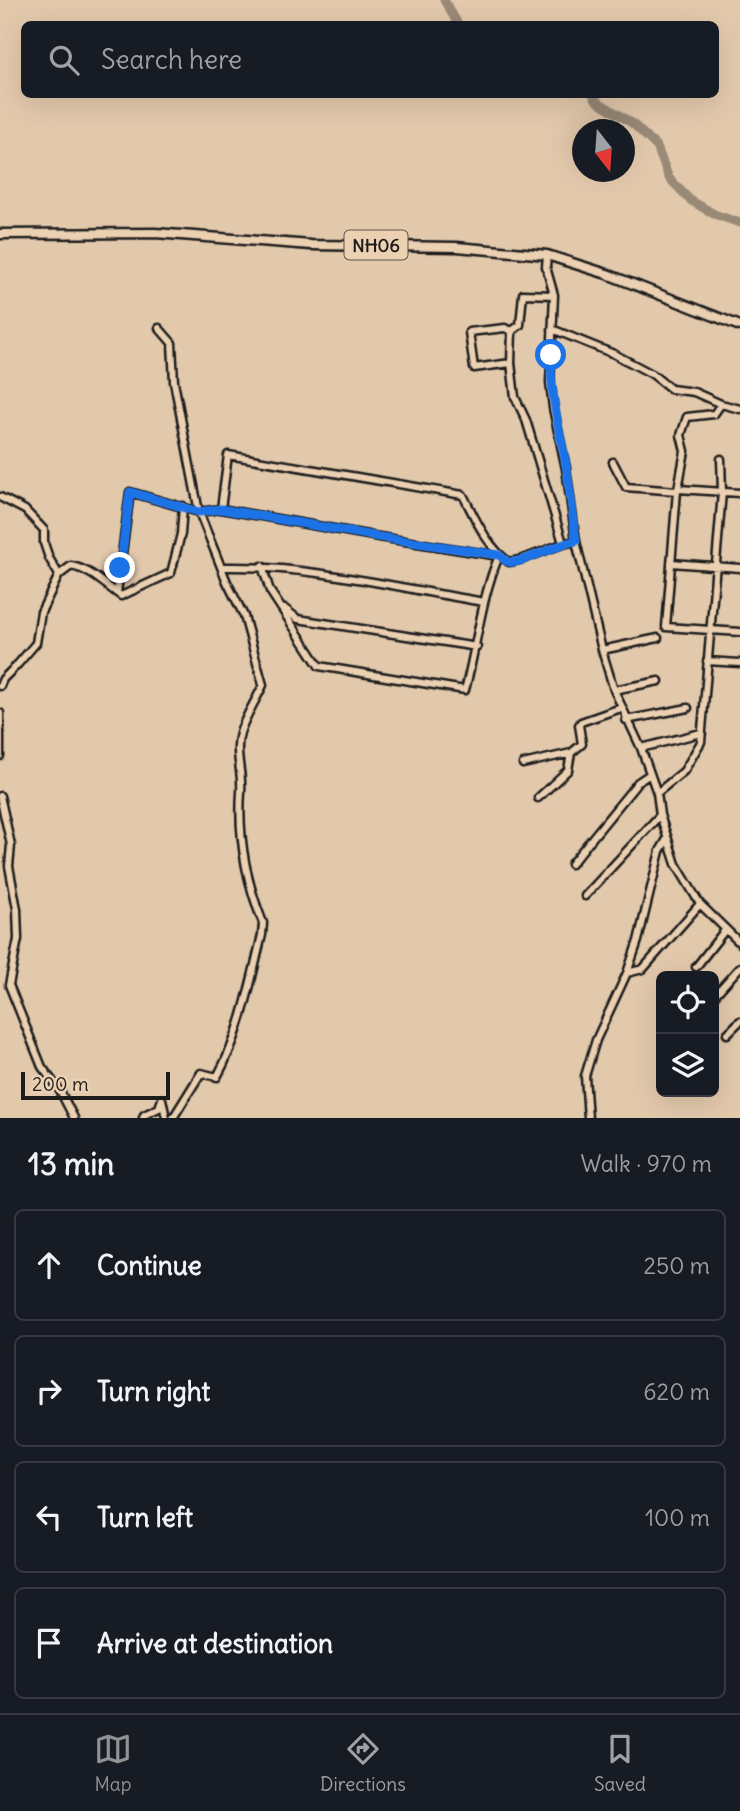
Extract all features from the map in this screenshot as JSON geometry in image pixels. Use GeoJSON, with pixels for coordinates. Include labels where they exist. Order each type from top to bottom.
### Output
{"type":"FeatureCollection","features":[{"type":"Feature","properties":{"kind":"main road","name":"NH06"},"geometry":{"type":"LineString","coordinates":[[0,234],[155,233],[311,245],[457,247],[547,255],[607,274],[740,326]]}},
{"type":"Feature","properties":{"kind":"street"},"geometry":{"type":"LineString","coordinates":[[547,255],[546,267],[554,295],[550,382],[553,408],[566,468],[576,541],[602,650],[614,690],[641,748],[657,793],[660,815],[676,863],[700,904],[740,943]]}},
{"type":"Feature","properties":{"kind":"street"},"geometry":{"type":"LineString","coordinates":[[512,331],[520,325],[523,293],[554,295]]}},
{"type":"Feature","properties":{"kind":"street"},"geometry":{"type":"LineString","coordinates":[[159,328],[172,344],[174,382],[199,512],[244,616],[263,685],[239,736],[238,760],[242,792],[239,801],[240,838],[257,909],[263,923],[262,936],[237,1035],[229,1055],[217,1077],[201,1073],[173,1118]]}},
{"type":"Feature","properties":{"kind":"street"},"geometry":{"type":"LineString","coordinates":[[511,363],[474,368],[469,332],[505,328],[512,331]]}},
{"type":"Feature","properties":{"kind":"street"},"geometry":{"type":"LineString","coordinates":[[552,328],[614,354],[652,374],[671,389],[694,392],[740,409]]}},
{"type":"Feature","properties":{"kind":"street"},"geometry":{"type":"LineString","coordinates":[[512,331],[511,363],[515,397],[526,420],[563,543]]}},
{"type":"Feature","properties":{"kind":"street"},"geometry":{"type":"LineString","coordinates":[[721,404],[713,414],[687,417],[681,435],[685,451],[677,490],[666,627],[740,632]]}},
{"type":"Feature","properties":{"kind":"street"},"geometry":{"type":"LineString","coordinates":[[221,509],[228,456],[463,495],[481,529],[499,555],[509,562],[522,561],[563,543],[576,541]]}},
{"type":"Feature","properties":{"kind":"street"},"geometry":{"type":"LineString","coordinates":[[657,793],[684,771],[701,742],[722,492],[721,459]]}},
{"type":"Feature","properties":{"kind":"street"},"geometry":{"type":"LineString","coordinates":[[613,462],[626,487],[740,493]]}},
{"type":"Feature","properties":{"kind":"street"},"geometry":{"type":"LineString","coordinates":[[117,593],[130,492],[199,512],[221,509],[499,555]]}},
{"type":"Feature","properties":{"kind":"street"},"geometry":{"type":"LineString","coordinates":[[0,497],[24,510],[44,530],[44,543],[59,575]]}},
{"type":"Feature","properties":{"kind":"street"},"geometry":{"type":"LineString","coordinates":[[0,686],[2,678],[36,643],[41,612],[59,575],[71,566],[82,568],[121,596],[171,573],[181,534],[183,506]]}},
{"type":"Feature","properties":{"kind":"street"},"geometry":{"type":"LineString","coordinates":[[262,566],[270,591],[319,666],[465,690],[477,646],[488,583],[499,555]]}},
{"type":"Feature","properties":{"kind":"street"},"geometry":{"type":"LineString","coordinates":[[671,563],[740,568]]}},
{"type":"Feature","properties":{"kind":"street"},"geometry":{"type":"LineString","coordinates":[[222,568],[262,566],[303,570],[484,602]]}},
{"type":"Feature","properties":{"kind":"street"},"geometry":{"type":"LineString","coordinates":[[279,605],[298,619],[477,646]]}},
{"type":"Feature","properties":{"kind":"street"},"geometry":{"type":"LineString","coordinates":[[602,650],[658,638]]}},
{"type":"Feature","properties":{"kind":"street"},"geometry":{"type":"LineString","coordinates":[[708,661],[740,663]]}},
{"type":"Feature","properties":{"kind":"street"},"geometry":{"type":"LineString","coordinates":[[614,690],[659,681]]}},
{"type":"Feature","properties":{"kind":"street"},"geometry":{"type":"LineString","coordinates":[[523,764],[571,753],[582,744],[579,725],[581,722],[621,708]]}},
{"type":"Feature","properties":{"kind":"street"},"geometry":{"type":"LineString","coordinates":[[626,720],[688,708]]}},
{"type":"Feature","properties":{"kind":"street"},"geometry":{"type":"LineString","coordinates":[[0,713],[0,756]]}},
{"type":"Feature","properties":{"kind":"street"},"geometry":{"type":"LineString","coordinates":[[641,748],[701,733]]}},
{"type":"Feature","properties":{"kind":"street"},"geometry":{"type":"LineString","coordinates":[[538,798],[568,770],[571,753]]}},
{"type":"Feature","properties":{"kind":"street"},"geometry":{"type":"LineString","coordinates":[[571,864],[638,782],[650,774]]}},
{"type":"Feature","properties":{"kind":"street"},"geometry":{"type":"LineString","coordinates":[[0,796],[11,845],[9,866],[18,939],[9,985],[42,1067],[60,1091],[74,1118]]}},
{"type":"Feature","properties":{"kind":"street"},"geometry":{"type":"LineString","coordinates":[[585,896],[660,815]]}},
{"type":"Feature","properties":{"kind":"street"},"geometry":{"type":"LineString","coordinates":[[588,1118],[585,1076],[596,1040],[627,973],[638,941],[660,851],[667,839]]}},
{"type":"Feature","properties":{"kind":"street"},"geometry":{"type":"LineString","coordinates":[[627,973],[643,969],[700,904]]}},
{"type":"Feature","properties":{"kind":"street"},"geometry":{"type":"LineString","coordinates":[[695,967],[725,930]]}},
{"type":"Feature","properties":{"kind":"street"},"geometry":{"type":"LineString","coordinates":[[719,990],[740,967]]}},
{"type":"Feature","properties":{"kind":"street"},"geometry":{"type":"LineString","coordinates":[[727,1034],[740,1021]]}},
{"type":"Feature","properties":{"kind":"street"},"geometry":{"type":"LineString","coordinates":[[143,1118],[159,1108],[162,1099],[166,1118]]}},
{"type":"Feature","properties":{"kind":"waterway"},"geometry":{"type":"LineString","coordinates":[[444,0],[456,21]]}},
{"type":"Feature","properties":{"kind":"waterway"},"geometry":{"type":"LineString","coordinates":[[595,98],[632,123],[657,147],[669,178],[690,200],[714,214],[740,223]]}},
{"type":"Feature","properties":{"kind":"route"},"geometry":{"type":"LineString","coordinates":[[120,568],[130,492],[199,512],[221,509],[499,555],[509,562],[522,561],[563,543],[576,541],[566,468],[553,408],[551,355]]}}]}
